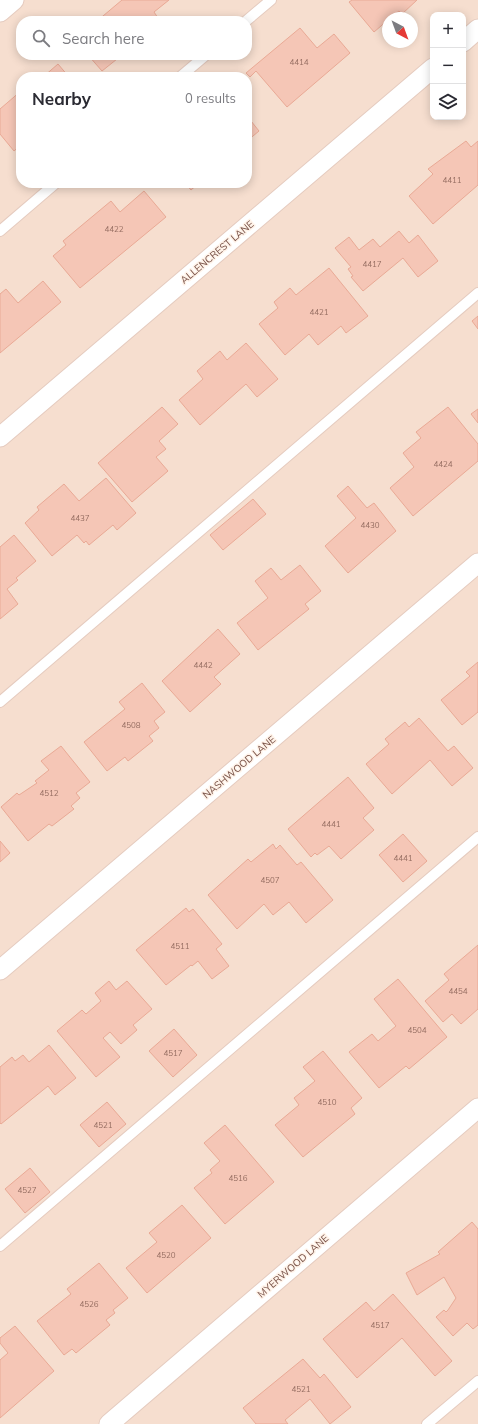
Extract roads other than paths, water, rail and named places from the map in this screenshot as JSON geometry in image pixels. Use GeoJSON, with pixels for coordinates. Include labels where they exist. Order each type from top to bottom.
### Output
{"type":"FeatureCollection","features":[{"type":"Feature","properties":{"kind":"street"},"geometry":{"type":"LineString","coordinates":[[0,12],[14,0]]}},
{"type":"Feature","properties":{"kind":"street"},"geometry":{"type":"LineString","coordinates":[[466,39],[478,29]]}},
{"type":"Feature","properties":{"kind":"street","name":"ALLENCREST LANE"},"geometry":{"type":"LineString","coordinates":[[0,437],[430,71]]}},
{"type":"Feature","properties":{"kind":"street","name":"NASHWOOD LANE"},"geometry":{"type":"LineString","coordinates":[[0,970],[478,563]]}},
{"type":"Feature","properties":{"kind":"street","name":"MYERWOOD LANE"},"geometry":{"type":"LineString","coordinates":[[109,1424],[478,1108]]}},
{"type":"Feature","properties":{"kind":"lane"},"geometry":{"type":"LineString","coordinates":[[252,16],[271,0]]}},
{"type":"Feature","properties":{"kind":"lane"},"geometry":{"type":"LineString","coordinates":[[186,72],[200,60]]}},
{"type":"Feature","properties":{"kind":"lane"},"geometry":{"type":"LineString","coordinates":[[0,231],[50,188]]}},
{"type":"Feature","properties":{"kind":"lane"},"geometry":{"type":"LineString","coordinates":[[0,702],[478,293]]}},
{"type":"Feature","properties":{"kind":"lane"},"geometry":{"type":"LineString","coordinates":[[0,1246],[478,837]]}},
{"type":"Feature","properties":{"kind":"lane"},"geometry":{"type":"LineString","coordinates":[[427,1424],[478,1381]]}}]}
